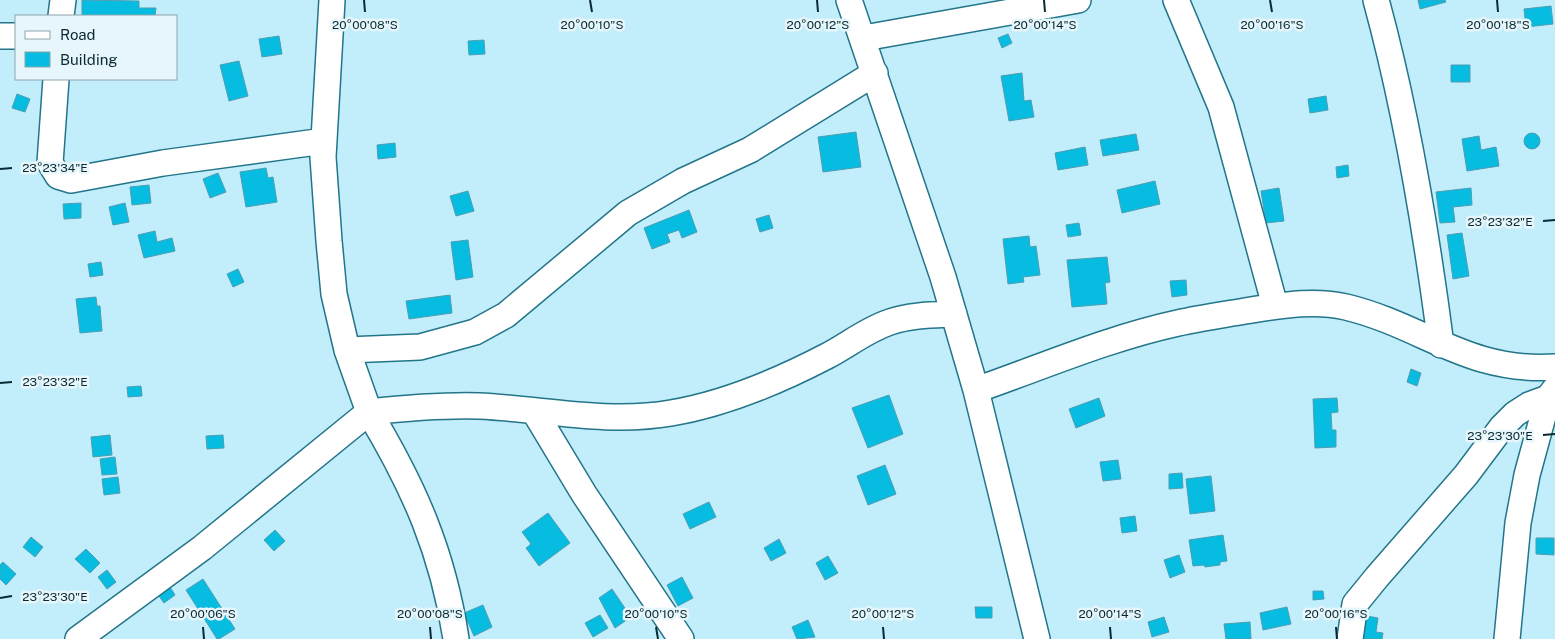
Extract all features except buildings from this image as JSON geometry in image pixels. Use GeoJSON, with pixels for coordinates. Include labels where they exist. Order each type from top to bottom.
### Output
{"type":"FeatureCollection","features":[{"type":"Feature","properties":{"kind":"street"},"geometry":{"type":"LineString","coordinates":[[61,15],[63,0]]}},
{"type":"Feature","properties":{"kind":"street"},"geometry":{"type":"LineString","coordinates":[[332,0],[324,141],[328,232],[333,285],[347,350],[369,412],[400,463],[421,509],[441,564],[456,639]]}},
{"type":"Feature","properties":{"kind":"street"},"geometry":{"type":"LineString","coordinates":[[849,0],[864,38],[954,314],[976,390],[1037,639]]}},
{"type":"Feature","properties":{"kind":"street"},"geometry":{"type":"LineString","coordinates":[[864,38],[1078,0]]}},
{"type":"Feature","properties":{"kind":"street"},"geometry":{"type":"LineString","coordinates":[[1176,0],[1221,107],[1275,306]]}},
{"type":"Feature","properties":{"kind":"street"},"geometry":{"type":"LineString","coordinates":[[1376,0],[1408,137],[1428,244],[1441,344]]}},
{"type":"Feature","properties":{"kind":"street"},"geometry":{"type":"LineString","coordinates":[[0,36],[15,36]]}},
{"type":"Feature","properties":{"kind":"street"},"geometry":{"type":"LineString","coordinates":[[347,350],[420,347],[475,332],[506,315],[628,212],[683,181],[750,150],[875,73]]}},
{"type":"Feature","properties":{"kind":"street"},"geometry":{"type":"LineString","coordinates":[[56,80],[50,163],[58,176],[70,180],[163,163],[324,141]]}},
{"type":"Feature","properties":{"kind":"street"},"geometry":{"type":"LineString","coordinates":[[976,390],[1121,339],[1177,323],[1275,306],[1314,302],[1345,307],[1369,314],[1469,357],[1500,365],[1528,369],[1555,367]]}},
{"type":"Feature","properties":{"kind":"street"},"geometry":{"type":"LineString","coordinates":[[78,639],[202,548],[369,412],[423,406],[478,406],[613,416],[671,413],[716,402],[770,383],[828,356],[889,322],[909,316],[954,314]]}},
{"type":"Feature","properties":{"kind":"street"},"geometry":{"type":"LineString","coordinates":[[1350,639],[1355,604],[1377,577],[1466,475],[1502,427],[1515,414],[1528,405],[1552,394]]}},
{"type":"Feature","properties":{"kind":"street"},"geometry":{"type":"LineString","coordinates":[[1507,639],[1518,523],[1527,475],[1552,394]]}},
{"type":"Feature","properties":{"kind":"street"},"geometry":{"type":"LineString","coordinates":[[534,411],[584,494],[681,639]]}}]}
